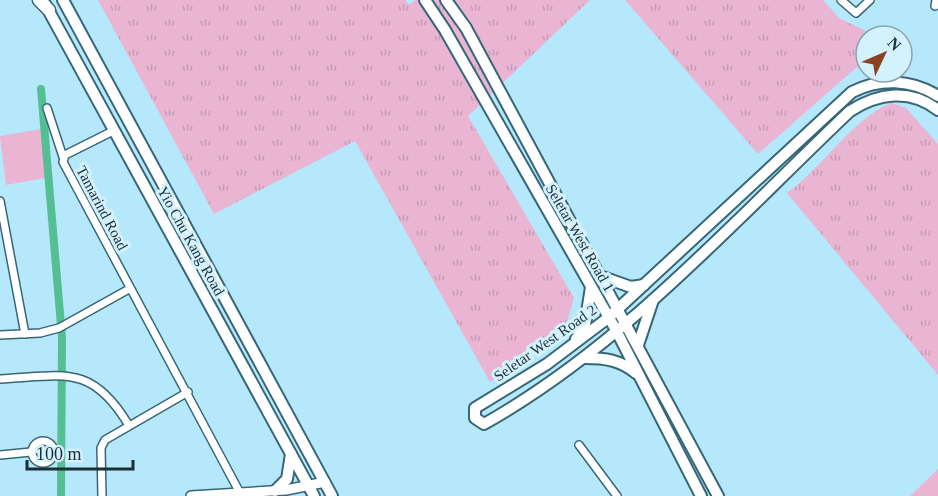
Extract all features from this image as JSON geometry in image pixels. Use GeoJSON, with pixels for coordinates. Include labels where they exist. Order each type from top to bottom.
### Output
{"type":"FeatureCollection","features":[{"type":"Feature","properties":{"kind":"main road","name":"Yio Chu Kang Road"},"geometry":{"type":"LineString","coordinates":[[63,0],[332,496]]}},
{"type":"Feature","properties":{"kind":"main road","name":"Seletar West Road 1"},"geometry":{"type":"LineString","coordinates":[[424,0],[445,30],[591,287],[701,496]]}},
{"type":"Feature","properties":{"kind":"main road","name":"Seletar West Road 1"},"geometry":{"type":"LineString","coordinates":[[446,0],[466,28],[718,496]]}},
{"type":"Feature","properties":{"kind":"main road","name":"Yio Chu Kang Road"},"geometry":{"type":"LineString","coordinates":[[43,3],[311,491]]}},
{"type":"Feature","properties":{"kind":"main road","name":"Seletar West Road 2"},"geometry":{"type":"LineString","coordinates":[[938,96],[904,83],[871,84],[845,97],[608,318],[515,385],[475,408],[473,414],[477,422],[484,424],[526,400],[585,358],[655,297],[850,111],[880,95],[911,96],[929,103],[938,110]]}},
{"type":"Feature","properties":{"kind":"main road"},"geometry":{"type":"LineString","coordinates":[[113,131],[121,120],[119,100]]}},
{"type":"Feature","properties":{"kind":"main road"},"geometry":{"type":"LineString","coordinates":[[113,131],[123,131],[141,141]]}},
{"type":"Feature","properties":{"kind":"main road"},"geometry":{"type":"LineString","coordinates":[[600,276],[631,287],[645,285]]}},
{"type":"Feature","properties":{"kind":"main road"},"geometry":{"type":"LineString","coordinates":[[573,345],[585,324],[591,287]]}},
{"type":"Feature","properties":{"kind":"main road"},"geometry":{"type":"LineString","coordinates":[[638,345],[655,297]]}},
{"type":"Feature","properties":{"kind":"main road"},"geometry":{"type":"LineString","coordinates":[[585,358],[606,358],[625,364],[639,375]]}},
{"type":"Feature","properties":{"kind":"main road"},"geometry":{"type":"LineString","coordinates":[[274,491],[287,478],[291,454]]}},
{"type":"Feature","properties":{"kind":"street"},"geometry":{"type":"LineString","coordinates":[[841,0],[856,13],[870,0]]}},
{"type":"Feature","properties":{"kind":"street"},"geometry":{"type":"LineString","coordinates":[[47,108],[63,157]]}},
{"type":"Feature","properties":{"kind":"street","name":"Tamarind Road"},"geometry":{"type":"LineString","coordinates":[[113,131],[63,157],[63,162],[240,493]]}},
{"type":"Feature","properties":{"kind":"street"},"geometry":{"type":"LineString","coordinates":[[0,201],[2,229],[25,334]]}},
{"type":"Feature","properties":{"kind":"street"},"geometry":{"type":"LineString","coordinates":[[0,335],[25,334],[62,327],[129,289]]}},
{"type":"Feature","properties":{"kind":"street"},"geometry":{"type":"LineString","coordinates":[[0,379],[62,375],[106,393],[128,424]]}},
{"type":"Feature","properties":{"kind":"street"},"geometry":{"type":"LineString","coordinates":[[102,496],[101,447],[105,440],[128,424],[188,392]]}},
{"type":"Feature","properties":{"kind":"street"},"geometry":{"type":"LineString","coordinates":[[579,445],[617,496]]}},
{"type":"Feature","properties":{"kind":"street"},"geometry":{"type":"LineString","coordinates":[[0,455],[32,452]]}},
{"type":"Feature","properties":{"kind":"street"},"geometry":{"type":"LineString","coordinates":[[196,496],[311,491],[325,482]]}},
{"type":"Feature","properties":{"kind":"green space"},"geometry":{"type":"Polygon","coordinates":[[[98,0],[405,0],[409,5],[415,0],[590,0],[468,116],[574,298],[567,322],[490,382],[355,141],[214,214],[98,0]]]}},
{"type":"Feature","properties":{"kind":"green space"},"geometry":{"type":"Polygon","coordinates":[[[625,0],[823,0],[839,18],[854,25],[854,70],[758,154],[625,0]]]}},
{"type":"Feature","properties":{"kind":"green space"},"geometry":{"type":"Polygon","coordinates":[[[892,103],[906,108],[938,144],[938,375],[787,193],[864,119],[892,103]]]}},
{"type":"Feature","properties":{"kind":"green space"},"geometry":{"type":"Polygon","coordinates":[[[41,129],[45,178],[6,185],[0,136],[41,129]]]}},
{"type":"Feature","properties":{"kind":"green space"},"geometry":{"type":"Polygon","coordinates":[[[938,469],[938,496],[910,496],[938,469]]]}},
{"type":"Feature","properties":{"kind":"waterway"},"geometry":{"type":"LineString","coordinates":[[41,89],[62,337],[61,496]]}}]}
